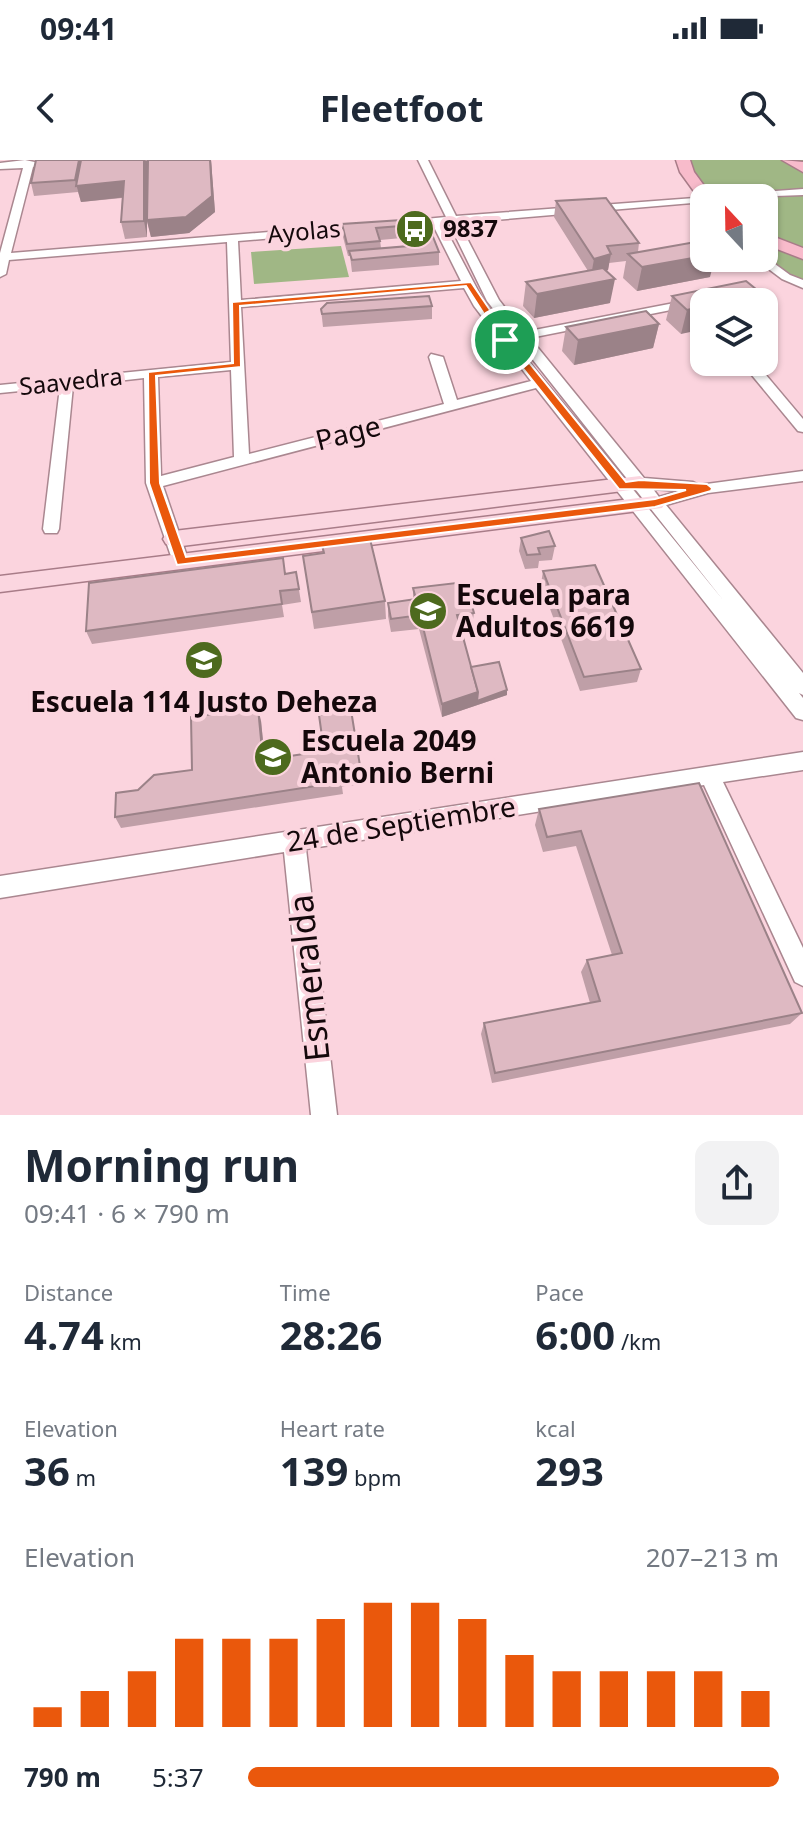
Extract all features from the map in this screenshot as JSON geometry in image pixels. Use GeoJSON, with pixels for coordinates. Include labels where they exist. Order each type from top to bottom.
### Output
{"type":"FeatureCollection","features":[{"type":"Feature","properties":{"kind":"highway"},"geometry":{"type":"LineString","coordinates":[[683,160],[695,184]]}},
{"type":"Feature","properties":{"kind":"highway"},"geometry":{"type":"LineString","coordinates":[[789,160],[803,168]]}},
{"type":"Feature","properties":{"kind":"highway"},"geometry":{"type":"LineString","coordinates":[[778,244],[803,254]]}},
{"type":"Feature","properties":{"kind":"main road"},"geometry":{"type":"LineString","coordinates":[[174,539],[639,494]]}},
{"type":"Feature","properties":{"kind":"main road"},"geometry":{"type":"LineString","coordinates":[[0,584],[181,562],[639,494]]}},
{"type":"Feature","properties":{"kind":"street"},"geometry":{"type":"LineString","coordinates":[[423,160],[468,284],[639,494],[803,712]]}},
{"type":"Feature","properties":{"kind":"street"},"geometry":{"type":"LineString","coordinates":[[0,274],[2,257],[30,162]]}},
{"type":"Feature","properties":{"kind":"street"},"geometry":{"type":"LineString","coordinates":[[0,166],[44,163]]}},
{"type":"Feature","properties":{"kind":"street"},"geometry":{"type":"LineString","coordinates":[[778,194],[803,192]]}},
{"type":"Feature","properties":{"kind":"street"},"geometry":{"type":"LineString","coordinates":[[389,225],[690,200]]}},
{"type":"Feature","properties":{"kind":"street"},"geometry":{"type":"LineString","coordinates":[[443,221],[541,383],[803,687]]}},
{"type":"Feature","properties":{"kind":"street","name":"Ayolas"},"geometry":{"type":"LineString","coordinates":[[2,257],[374,227]]}},
{"type":"Feature","properties":{"kind":"street"},"geometry":{"type":"LineString","coordinates":[[232,238],[242,460]]}},
{"type":"Feature","properties":{"kind":"street"},"geometry":{"type":"LineString","coordinates":[[778,271],[803,284]]}},
{"type":"Feature","properties":{"kind":"street"},"geometry":{"type":"LineString","coordinates":[[235,304],[468,284]]}},
{"type":"Feature","properties":{"kind":"street"},"geometry":{"type":"LineString","coordinates":[[513,338],[690,302]]}},
{"type":"Feature","properties":{"kind":"street"},"geometry":{"type":"LineString","coordinates":[[436,357],[452,406]]}},
{"type":"Feature","properties":{"kind":"street","name":"Saavedra"},"geometry":{"type":"LineString","coordinates":[[0,389],[238,365]]}},
{"type":"Feature","properties":{"kind":"street"},"geometry":{"type":"LineString","coordinates":[[151,374],[154,483],[181,562]]}},
{"type":"Feature","properties":{"kind":"street"},"geometry":{"type":"LineString","coordinates":[[760,376],[803,428]]}},
{"type":"Feature","properties":{"kind":"street"},"geometry":{"type":"LineString","coordinates":[[51,529],[67,382]]}},
{"type":"Feature","properties":{"kind":"street","name":"Page"},"geometry":{"type":"LineString","coordinates":[[154,483],[541,383]]}},
{"type":"Feature","properties":{"kind":"street"},"geometry":{"type":"LineString","coordinates":[[639,494],[803,476]]}},
{"type":"Feature","properties":{"kind":"street"},"geometry":{"type":"LineString","coordinates":[[639,494],[707,488]]}},
{"type":"Feature","properties":{"kind":"street","name":"24 de Septiembre"},"geometry":{"type":"LineString","coordinates":[[0,887],[803,761]]}},
{"type":"Feature","properties":{"kind":"street"},"geometry":{"type":"LineString","coordinates":[[710,776],[803,974]]}},
{"type":"Feature","properties":{"kind":"street","name":"Esmeralda"},"geometry":{"type":"LineString","coordinates":[[294,841],[324,1115]]}},
{"type":"Feature","properties":{"kind":"green space"},"geometry":{"type":"Polygon","coordinates":[[[683,160],[803,160],[803,284],[778,267],[778,184],[698,184],[683,160]]]}},
{"type":"Feature","properties":{"kind":"green space"},"geometry":{"type":"Polygon","coordinates":[[[341,246],[349,277],[254,284],[251,252],[341,246]]]}},
{"type":"Feature","properties":{"kind":"building"},"geometry":{"type":"Polygon","coordinates":[[[36,160],[79,160],[75,180],[31,183],[36,160]]]}},
{"type":"Feature","properties":{"kind":"building"},"geometry":{"type":"Polygon","coordinates":[[[81,160],[144,160],[144,221],[121,222],[124,181],[76,186],[81,160]]]}},
{"type":"Feature","properties":{"kind":"building"},"geometry":{"type":"Polygon","coordinates":[[[148,160],[210,160],[212,196],[186,217],[147,220],[148,160]]]}},
{"type":"Feature","properties":{"kind":"building"},"geometry":{"type":"Polygon","coordinates":[[[606,198],[639,243],[607,246],[611,254],[594,259],[556,201],[606,198]]]}},
{"type":"Feature","properties":{"kind":"building"},"geometry":{"type":"Polygon","coordinates":[[[417,219],[427,222],[439,252],[352,260],[349,251],[421,245],[413,225],[376,228],[380,241],[347,244],[342,224],[417,219]]]}},
{"type":"Feature","properties":{"kind":"building"},"geometry":{"type":"Polygon","coordinates":[[[690,243],[690,258],[642,267],[628,254],[690,243]]]}},
{"type":"Feature","properties":{"kind":"building"},"geometry":{"type":"Polygon","coordinates":[[[603,268],[615,279],[537,294],[526,282],[603,268]]]}},
{"type":"Feature","properties":{"kind":"building"},"geometry":{"type":"Polygon","coordinates":[[[746,281],[755,288],[711,288],[746,281]]]}},
{"type":"Feature","properties":{"kind":"building"},"geometry":{"type":"Polygon","coordinates":[[[690,292],[690,309],[687,310],[672,296],[690,292]]]}},
{"type":"Feature","properties":{"kind":"building"},"geometry":{"type":"Polygon","coordinates":[[[429,296],[432,306],[322,314],[321,309],[327,303],[429,296]]]}},
{"type":"Feature","properties":{"kind":"building"},"geometry":{"type":"Polygon","coordinates":[[[646,311],[659,324],[578,340],[566,327],[646,311]]]}},
{"type":"Feature","properties":{"kind":"building"},"geometry":{"type":"Polygon","coordinates":[[[549,531],[555,546],[538,548],[540,554],[527,555],[521,538],[549,531]]]}},
{"type":"Feature","properties":{"kind":"building"},"geometry":{"type":"Polygon","coordinates":[[[370,539],[385,601],[312,612],[303,556],[324,553],[322,545],[370,539]]]}},
{"type":"Feature","properties":{"kind":"building"},"geometry":{"type":"Polygon","coordinates":[[[283,558],[285,574],[296,572],[299,589],[280,591],[282,604],[86,631],[89,583],[283,558]]]}},
{"type":"Feature","properties":{"kind":"building"},"geometry":{"type":"Polygon","coordinates":[[[595,565],[641,669],[584,677],[543,571],[595,565]]]}},
{"type":"Feature","properties":{"kind":"building"},"geometry":{"type":"Polygon","coordinates":[[[465,582],[474,613],[457,615],[478,692],[442,704],[420,615],[391,619],[388,603],[416,599],[413,588],[465,582]]]}},
{"type":"Feature","properties":{"kind":"building"},"geometry":{"type":"Polygon","coordinates":[[[499,662],[507,690],[477,701],[478,692],[471,667],[499,662]]]}},
{"type":"Feature","properties":{"kind":"building"},"geometry":{"type":"Polygon","coordinates":[[[258,708],[263,760],[324,751],[319,715],[351,710],[361,772],[341,775],[342,782],[115,817],[116,793],[138,790],[154,775],[192,770],[191,717],[258,708]]]}},
{"type":"Feature","properties":{"kind":"building"},"geometry":{"type":"Polygon","coordinates":[[[699,783],[802,1013],[495,1073],[484,1023],[600,1001],[587,960],[622,953],[581,831],[547,837],[539,809],[699,783]]]}},
{"type":"Feature","properties":{"kind":"place","name":"9837"},"geometry":{"type":"Point","coordinates":[415,229]}},
{"type":"Feature","properties":{"kind":"place","name":"Escuela para Adultos 6619"},"geometry":{"type":"Point","coordinates":[428,611]}},
{"type":"Feature","properties":{"kind":"place","name":"Escuela 114 Justo Deheza"},"geometry":{"type":"Point","coordinates":[204,660]}},
{"type":"Feature","properties":{"kind":"place","name":"Escuela 2049 Antonio Berni"},"geometry":{"type":"Point","coordinates":[273,757]}},
{"type":"Feature","properties":{"kind":"route"},"geometry":{"type":"LineString","coordinates":[[468,284],[505,340],[623,486],[640,483],[707,488],[655,503],[181,562],[154,483],[151,374],[238,365],[235,304],[468,284]]}}]}
